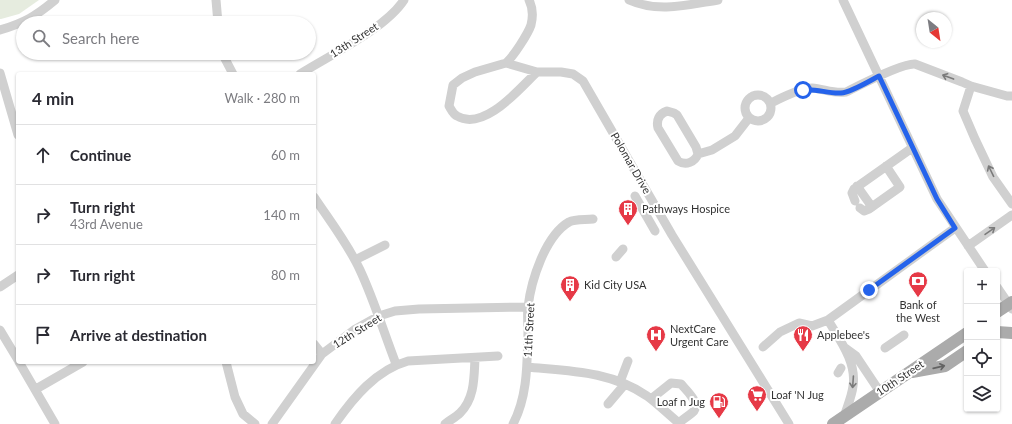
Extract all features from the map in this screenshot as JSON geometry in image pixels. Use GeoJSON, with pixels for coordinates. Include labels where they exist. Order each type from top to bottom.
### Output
{"type":"FeatureCollection","features":[{"type":"Feature","properties":{"kind":"main road"},"geometry":{"type":"LineString","coordinates":[[1000,310],[1011,305]]}},
{"type":"Feature","properties":{"kind":"main road"},"geometry":{"type":"LineString","coordinates":[[1000,332],[1012,333]]}},
{"type":"Feature","properties":{"kind":"main road","name":"10th Street"},"geometry":{"type":"LineString","coordinates":[[833,424],[964,335]]}},
{"type":"Feature","properties":{"kind":"main road"},"geometry":{"type":"LineString","coordinates":[[907,373],[945,366],[964,353]]}},
{"type":"Feature","properties":{"kind":"street"},"geometry":{"type":"LineString","coordinates":[[35,16],[55,0]]}},
{"type":"Feature","properties":{"kind":"street"},"geometry":{"type":"LineString","coordinates":[[216,0],[217,16]]}},
{"type":"Feature","properties":{"kind":"street","name":"13th Street"},"geometry":{"type":"LineString","coordinates":[[303,72],[371,31],[389,16],[404,0]]}},
{"type":"Feature","properties":{"kind":"street"},"geometry":{"type":"LineString","coordinates":[[529,0],[532,5],[530,27],[512,57],[506,63],[475,72],[462,78],[453,85],[449,106],[455,115],[464,119],[477,118],[498,109],[537,72]]}},
{"type":"Feature","properties":{"kind":"street"},"geometry":{"type":"LineString","coordinates":[[629,0],[641,6],[661,8],[718,0]]}},
{"type":"Feature","properties":{"kind":"street"},"geometry":{"type":"LineString","coordinates":[[843,0],[937,199],[983,268]]}},
{"type":"Feature","properties":{"kind":"street"},"geometry":{"type":"LineString","coordinates":[[0,30],[16,26]]}},
{"type":"Feature","properties":{"kind":"street"},"geometry":{"type":"LineString","coordinates":[[226,60],[232,72]]}},
{"type":"Feature","properties":{"kind":"street","name":"Polomar Drive"},"geometry":{"type":"LineString","coordinates":[[506,63],[537,72],[561,72],[573,74],[583,80],[672,235],[789,424]]}},
{"type":"Feature","properties":{"kind":"street"},"geometry":{"type":"LineString","coordinates":[[771,103],[811,88],[840,93],[846,92],[879,76],[909,64],[921,67],[970,86],[1012,96]]}},
{"type":"Feature","properties":{"kind":"street"},"geometry":{"type":"LineString","coordinates":[[0,73],[16,127]]}},
{"type":"Feature","properties":{"kind":"street"},"geometry":{"type":"LineString","coordinates":[[970,86],[963,111],[993,177],[1012,204]]}},
{"type":"Feature","properties":{"kind":"street"},"geometry":{"type":"LineString","coordinates":[[761,95],[771,103],[771,112],[766,119],[757,122],[749,118],[745,111],[745,106],[746,102],[752,96],[761,95]]}},
{"type":"Feature","properties":{"kind":"street"},"geometry":{"type":"LineString","coordinates":[[698,154],[696,147],[677,115],[674,112],[667,111],[660,115],[657,123],[658,128],[678,161],[683,164],[695,160],[698,154],[712,150],[735,136],[749,118]]}},
{"type":"Feature","properties":{"kind":"street"},"geometry":{"type":"LineString","coordinates":[[886,166],[900,187],[872,207],[864,210],[857,204],[852,193],[854,189],[857,186],[912,148]]}},
{"type":"Feature","properties":{"kind":"street"},"geometry":{"type":"LineString","coordinates":[[857,186],[872,207]]}},
{"type":"Feature","properties":{"kind":"street"},"geometry":{"type":"LineString","coordinates":[[634,196],[655,231]]}},
{"type":"Feature","properties":{"kind":"street"},"geometry":{"type":"LineString","coordinates":[[316,200],[355,260],[379,316],[396,364]]}},
{"type":"Feature","properties":{"kind":"street"},"geometry":{"type":"LineString","coordinates":[[968,246],[1012,215]]}},
{"type":"Feature","properties":{"kind":"street","name":"11th Street"},"geometry":{"type":"LineString","coordinates":[[513,424],[519,414],[522,402],[527,367],[528,307],[540,260],[546,247],[556,232],[570,221],[593,219]]}},
{"type":"Feature","properties":{"kind":"street"},"geometry":{"type":"LineString","coordinates":[[763,348],[780,332],[799,323],[812,326],[828,320],[854,304],[955,228]]}},
{"type":"Feature","properties":{"kind":"street"},"geometry":{"type":"LineString","coordinates":[[355,260],[385,245]]}},
{"type":"Feature","properties":{"kind":"street"},"geometry":{"type":"LineString","coordinates":[[616,257],[623,249]]}},
{"type":"Feature","properties":{"kind":"street"},"geometry":{"type":"LineString","coordinates":[[0,287],[16,276]]}},
{"type":"Feature","properties":{"kind":"street"},"geometry":{"type":"LineString","coordinates":[[1000,292],[1011,305]]}},
{"type":"Feature","properties":{"kind":"street","name":"12th Street"},"geometry":{"type":"LineString","coordinates":[[316,362],[322,354],[354,330],[379,316],[395,311],[419,309],[528,307]]}},
{"type":"Feature","properties":{"kind":"street"},"geometry":{"type":"LineString","coordinates":[[828,320],[845,348],[854,375],[853,387],[844,417]]}},
{"type":"Feature","properties":{"kind":"street"},"geometry":{"type":"LineString","coordinates":[[0,330],[16,356]]}},
{"type":"Feature","properties":{"kind":"street"},"geometry":{"type":"LineString","coordinates":[[885,348],[904,335]]}},
{"type":"Feature","properties":{"kind":"street"},"geometry":{"type":"LineString","coordinates":[[316,346],[322,354]]}},
{"type":"Feature","properties":{"kind":"street"},"geometry":{"type":"LineString","coordinates":[[845,348],[856,356],[880,392]]}},
{"type":"Feature","properties":{"kind":"street"},"geometry":{"type":"LineString","coordinates":[[335,424],[362,391],[382,372],[396,364],[408,361],[498,356]]}},
{"type":"Feature","properties":{"kind":"street"},"geometry":{"type":"LineString","coordinates":[[445,424],[461,412],[469,401],[473,389],[475,358]]}},
{"type":"Feature","properties":{"kind":"street"},"geometry":{"type":"LineString","coordinates":[[608,404],[623,383],[628,361]]}},
{"type":"Feature","properties":{"kind":"street"},"geometry":{"type":"LineString","coordinates":[[21,364],[56,424]]}},
{"type":"Feature","properties":{"kind":"street"},"geometry":{"type":"LineString","coordinates":[[36,389],[80,364]]}},
{"type":"Feature","properties":{"kind":"street"},"geometry":{"type":"LineString","coordinates":[[227,364],[235,397],[243,414],[255,424]]}},
{"type":"Feature","properties":{"kind":"street","name":"12th Street"},"geometry":{"type":"LineString","coordinates":[[272,424],[315,364]]}},
{"type":"Feature","properties":{"kind":"street"},"geometry":{"type":"LineString","coordinates":[[527,367],[611,374],[664,409],[676,423],[694,411],[696,406],[681,384],[671,383],[650,399]]}},
{"type":"Feature","properties":{"kind":"shaded area"},"geometry":{"type":"Polygon","coordinates":[[[0,0],[39,0],[19,14],[0,19],[0,0]]]}},
{"type":"Feature","properties":{"kind":"place","name":"Pathways Hospice"},"geometry":{"type":"Point","coordinates":[628,226]}},
{"type":"Feature","properties":{"kind":"place","name":"Bank of the West"},"geometry":{"type":"Point","coordinates":[918,298]}},
{"type":"Feature","properties":{"kind":"place","name":"Kid City USA"},"geometry":{"type":"Point","coordinates":[570,302]}},
{"type":"Feature","properties":{"kind":"place","name":"NextCare Urgent Care"},"geometry":{"type":"Point","coordinates":[656,352]}},
{"type":"Feature","properties":{"kind":"place","name":"Applebee's"},"geometry":{"type":"Point","coordinates":[803,352]}},
{"type":"Feature","properties":{"kind":"place","name":"Loaf 'N Jug"},"geometry":{"type":"Point","coordinates":[757,412]}},
{"type":"Feature","properties":{"kind":"place","name":"Loaf n Jug"},"geometry":{"type":"Point","coordinates":[719,419]}},
{"type":"Feature","properties":{"kind":"route"},"geometry":{"type":"LineString","coordinates":[[803,90],[811,88],[840,93],[846,92],[879,76],[929,183],[955,228],[940,237],[869,290]]}}]}
